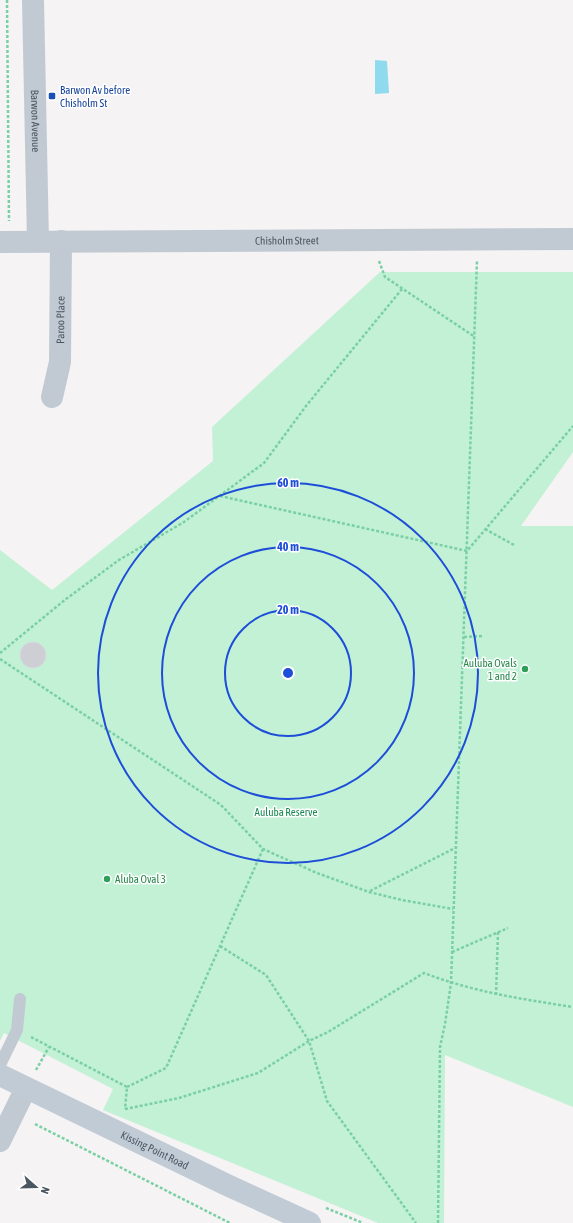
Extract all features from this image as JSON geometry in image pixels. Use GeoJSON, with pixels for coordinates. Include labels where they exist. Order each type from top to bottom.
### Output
{"type":"FeatureCollection","features":[{"type":"Feature","properties":{"kind":"street","name":"Barwon Avenue"},"geometry":{"type":"LineString","coordinates":[[33,0],[38,241]]}},
{"type":"Feature","properties":{"kind":"street","name":"Chisholm Street"},"geometry":{"type":"LineString","coordinates":[[4,232],[38,241],[573,239]]}},
{"type":"Feature","properties":{"kind":"street","name":"Paroo Place"},"geometry":{"type":"LineString","coordinates":[[52,397],[60,362],[61,241]]}},
{"type":"Feature","properties":{"kind":"street","name":"Kissing Point Road"},"geometry":{"type":"LineString","coordinates":[[0,1075],[29,1082],[220,1182],[310,1223]]}},
{"type":"Feature","properties":{"kind":"street"},"geometry":{"type":"LineString","coordinates":[[0,1141],[29,1082]]}},
{"type":"Feature","properties":{"kind":"lane"},"geometry":{"type":"LineString","coordinates":[[0,1065],[17,1030],[20,999]]}},
{"type":"Feature","properties":{"kind":"path"},"geometry":{"type":"LineString","coordinates":[[4,232],[7,0]]}},
{"type":"Feature","properties":{"kind":"path"},"geometry":{"type":"LineString","coordinates":[[371,240],[385,277],[475,337]]}},
{"type":"Feature","properties":{"kind":"path"},"geometry":{"type":"LineString","coordinates":[[438,1223],[440,1047],[446,1024],[451,983],[478,240]]}},
{"type":"Feature","properties":{"kind":"path"},"geometry":{"type":"LineString","coordinates":[[0,652],[66,599],[113,565],[184,522],[264,463],[306,406],[402,289]]}},
{"type":"Feature","properties":{"kind":"path"},"geometry":{"type":"LineString","coordinates":[[467,551],[573,426]]}},
{"type":"Feature","properties":{"kind":"path"},"geometry":{"type":"LineString","coordinates":[[220,496],[467,551]]}},
{"type":"Feature","properties":{"kind":"path"},"geometry":{"type":"LineString","coordinates":[[485,529],[514,545]]}},
{"type":"Feature","properties":{"kind":"path"},"geometry":{"type":"LineString","coordinates":[[464,637],[483,636]]}},
{"type":"Feature","properties":{"kind":"path"},"geometry":{"type":"LineString","coordinates":[[0,659],[221,806],[263,849],[317,873],[369,892],[402,900],[453,909]]}},
{"type":"Feature","properties":{"kind":"path"},"geometry":{"type":"LineString","coordinates":[[369,892],[455,848]]}},
{"type":"Feature","properties":{"kind":"path"},"geometry":{"type":"LineString","coordinates":[[127,1087],[166,1068],[263,849]]}},
{"type":"Feature","properties":{"kind":"path"},"geometry":{"type":"LineString","coordinates":[[452,952],[508,928]]}},
{"type":"Feature","properties":{"kind":"path"},"geometry":{"type":"LineString","coordinates":[[496,995],[498,932]]}},
{"type":"Feature","properties":{"kind":"path"},"geometry":{"type":"LineString","coordinates":[[220,946],[266,975],[309,1041],[327,1101],[416,1223]]}},
{"type":"Feature","properties":{"kind":"path"},"geometry":{"type":"LineString","coordinates":[[127,1087],[125,1109],[179,1098],[258,1073],[309,1041],[328,1032],[424,974],[496,995],[573,1007]]}},
{"type":"Feature","properties":{"kind":"path"},"geometry":{"type":"LineString","coordinates":[[17,1030],[127,1087]]}},
{"type":"Feature","properties":{"kind":"path"},"geometry":{"type":"LineString","coordinates":[[29,1082],[49,1047]]}},
{"type":"Feature","properties":{"kind":"path"},"geometry":{"type":"LineString","coordinates":[[35,1124],[230,1223]]}},
{"type":"Feature","properties":{"kind":"green space","name":"Auluba Reserve"},"geometry":{"type":"Polygon","coordinates":[[[380,272],[573,272],[573,452],[521,526],[573,526],[573,1107],[445,1055],[444,1223],[378,1223],[103,1110],[113,1089],[4,1033],[0,1041],[0,550],[52,590],[213,461],[212,427],[380,272]]]}},
{"type":"Feature","properties":{"kind":"water"},"geometry":{"type":"Polygon","coordinates":[[[375,60],[387,61],[389,93],[375,94],[375,60]]]}},
{"type":"Feature","properties":{"kind":"building"},"geometry":{"type":"Polygon","coordinates":[[[33,642],[42,646],[46,655],[42,664],[33,668],[24,664],[20,655],[24,646],[33,642]]]}},
{"type":"Feature","properties":{"kind":"place","name":"Barwon Av before Chisholm St"},"geometry":{"type":"Point","coordinates":[52,96]}},
{"type":"Feature","properties":{"kind":"place","name":"Auluba Ovals 1 and 2"},"geometry":{"type":"Point","coordinates":[525,669]}},
{"type":"Feature","properties":{"kind":"place","name":"Aluba Oval 3"},"geometry":{"type":"Point","coordinates":[107,879]}}]}
